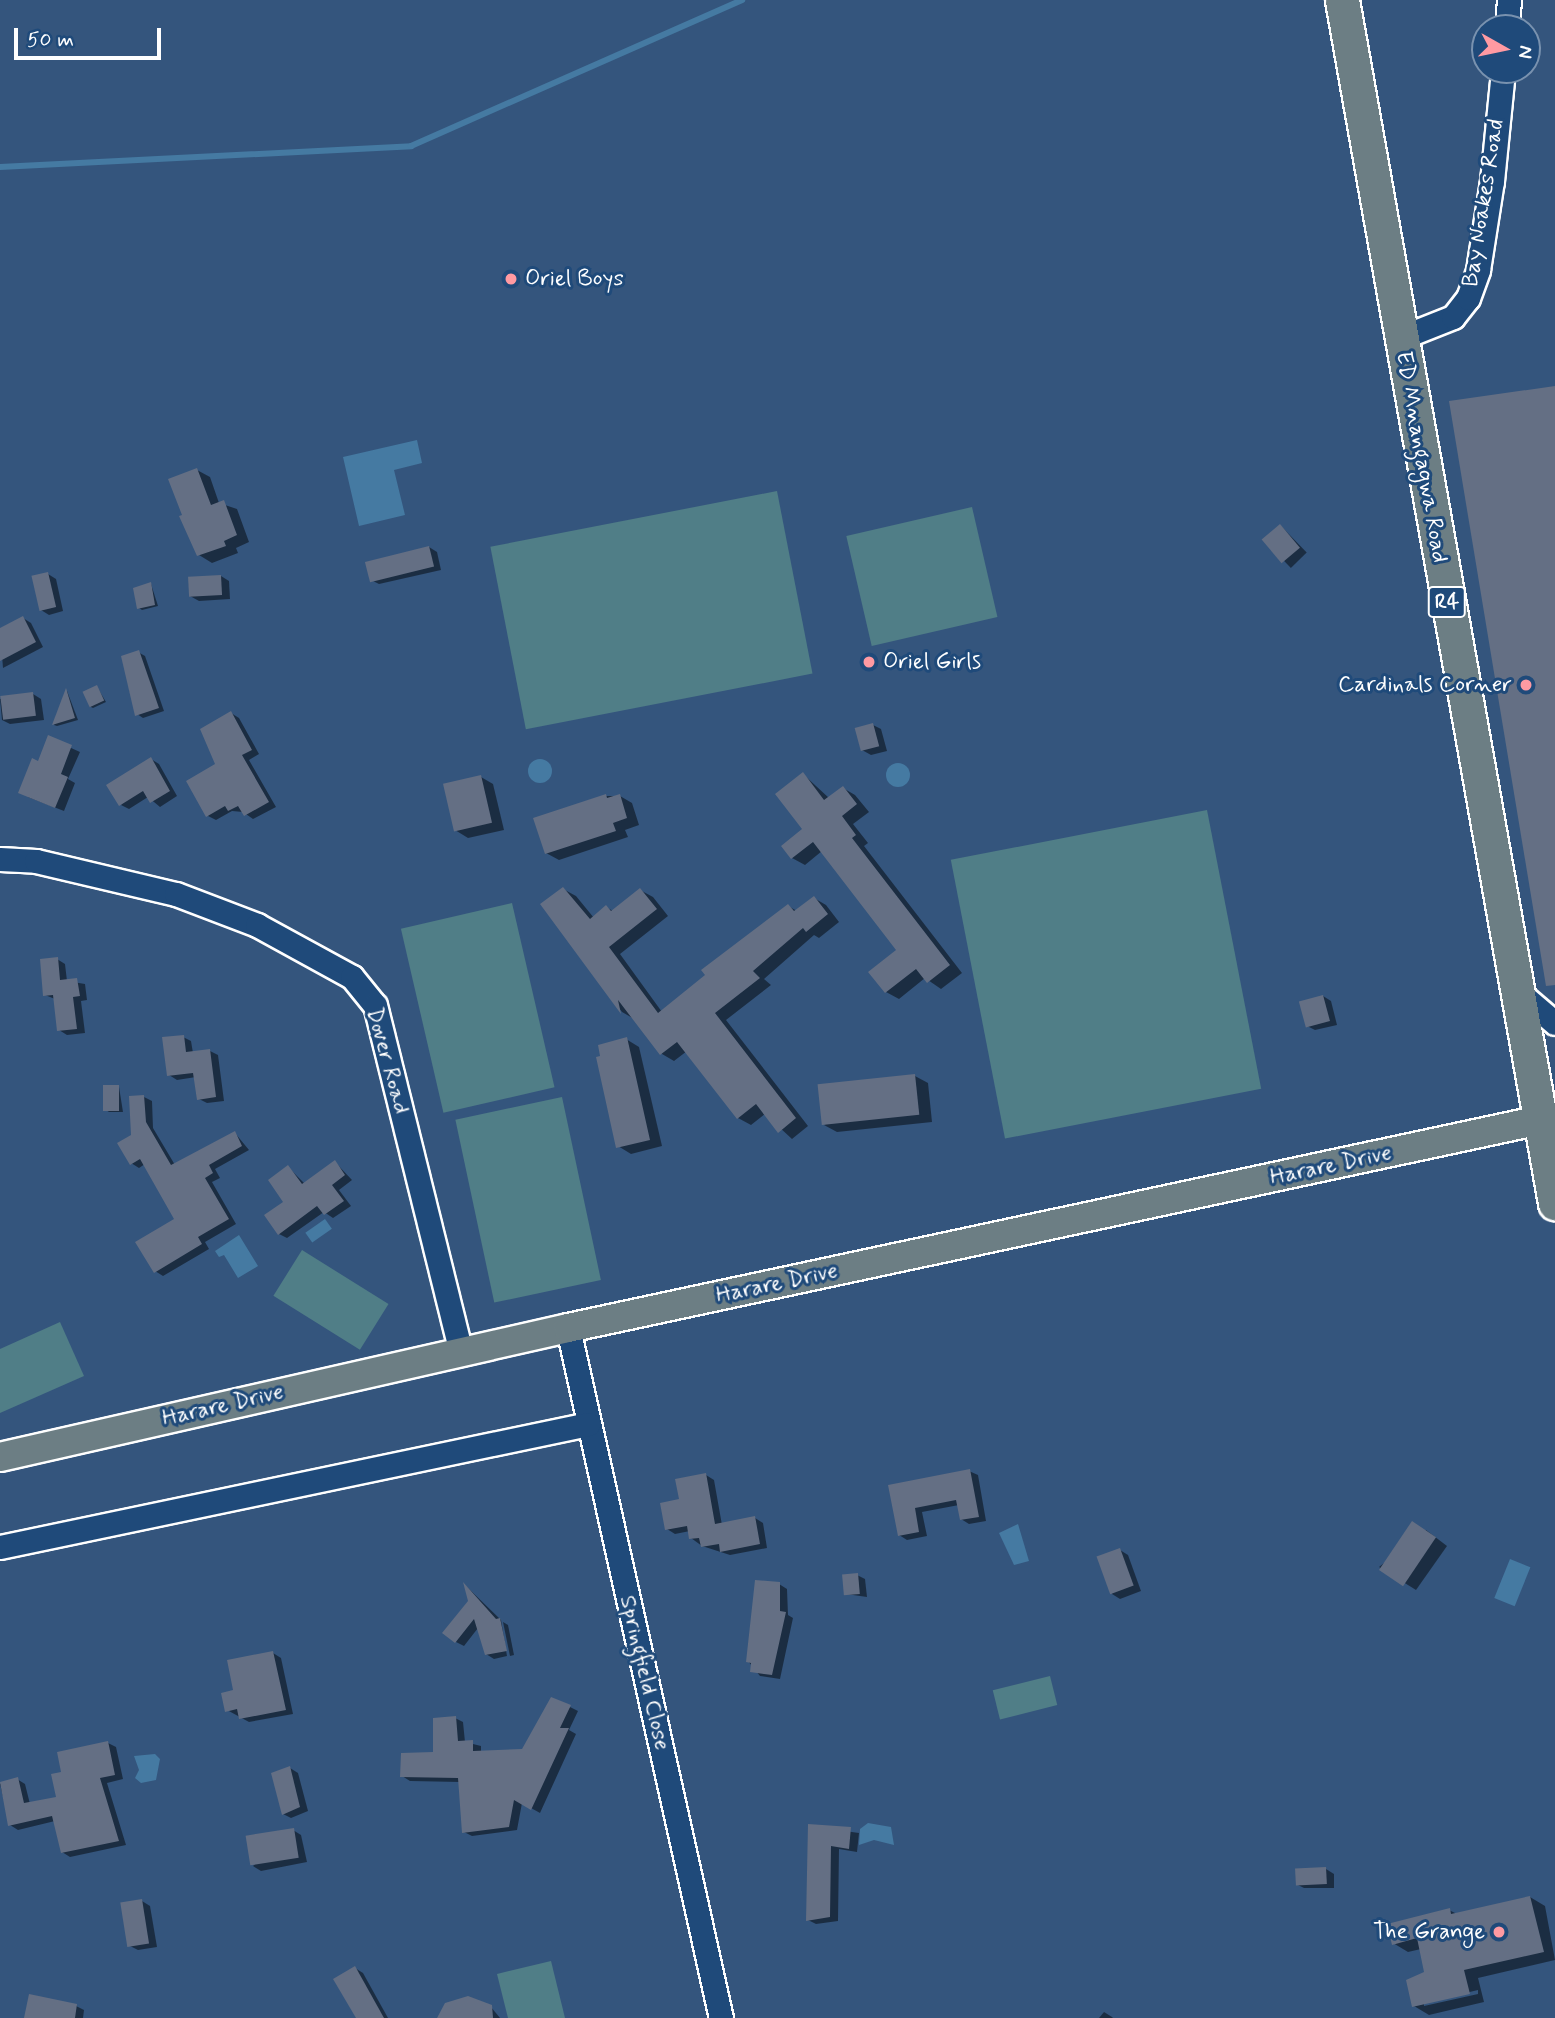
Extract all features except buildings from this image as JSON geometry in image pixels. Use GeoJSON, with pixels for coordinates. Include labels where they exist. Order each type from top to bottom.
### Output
{"type":"FeatureCollection","features":[{"type":"Feature","properties":{"kind":"highway","name":"ED Mnangagwa Road"},"geometry":{"type":"LineString","coordinates":[[1342,0],[1515,989],[1546,1119],[1555,1203]]}},
{"type":"Feature","properties":{"kind":"main road","name":"Harare Drive"},"geometry":{"type":"LineString","coordinates":[[0,1457],[568,1328],[1546,1119]]}},
{"type":"Feature","properties":{"kind":"street","name":"Bay Noakes Road"},"geometry":{"type":"LineString","coordinates":[[1400,338],[1453,317],[1468,298],[1478,270],[1490,194],[1502,84]]}},
{"type":"Feature","properties":{"kind":"street","name":"Dover Road"},"geometry":{"type":"LineString","coordinates":[[0,859],[36,861],[176,894],[257,925],[352,977],[375,1005],[461,1352]]}},
{"type":"Feature","properties":{"kind":"street"},"geometry":{"type":"LineString","coordinates":[[1515,989],[1555,1023]]}},
{"type":"Feature","properties":{"kind":"street","name":"Springfield Close"},"geometry":{"type":"LineString","coordinates":[[568,1328],[721,2018]]}},
{"type":"Feature","properties":{"kind":"street"},"geometry":{"type":"LineString","coordinates":[[0,1547],[588,1424]]}},
{"type":"Feature","properties":{"kind":"green space"},"geometry":{"type":"Polygon","coordinates":[[[777,491],[812,674],[526,729],[490,547],[777,491]]]}},
{"type":"Feature","properties":{"kind":"green space"},"geometry":{"type":"Polygon","coordinates":[[[972,507],[997,617],[872,646],[846,536],[972,507]]]}},
{"type":"Feature","properties":{"kind":"green space"},"geometry":{"type":"Polygon","coordinates":[[[1207,810],[1261,1089],[1005,1139],[951,860],[1207,810]]]}},
{"type":"Feature","properties":{"kind":"green space"},"geometry":{"type":"Polygon","coordinates":[[[512,903],[555,1087],[443,1113],[401,929],[512,903]]]}},
{"type":"Feature","properties":{"kind":"green space"},"geometry":{"type":"Polygon","coordinates":[[[562,1097],[601,1280],[494,1303],[455,1120],[562,1097]]]}},
{"type":"Feature","properties":{"kind":"green space"},"geometry":{"type":"Polygon","coordinates":[[[302,1250],[389,1304],[360,1350],[273,1296],[302,1250]]]}},
{"type":"Feature","properties":{"kind":"green space"},"geometry":{"type":"Polygon","coordinates":[[[60,1322],[84,1376],[0,1413],[0,1349],[60,1322]]]}},
{"type":"Feature","properties":{"kind":"green space"},"geometry":{"type":"Polygon","coordinates":[[[1050,1676],[1057,1705],[1000,1719],[993,1690],[1050,1676]]]}},
{"type":"Feature","properties":{"kind":"green space"},"geometry":{"type":"Polygon","coordinates":[[[551,1961],[565,2018],[508,2018],[497,1974],[551,1961]]]}},
{"type":"Feature","properties":{"kind":"water"},"geometry":{"type":"Polygon","coordinates":[[[417,440],[422,463],[394,470],[405,515],[359,526],[343,457],[417,440]]]}},
{"type":"Feature","properties":{"kind":"water"},"geometry":{"type":"Polygon","coordinates":[[[535,759],[545,759],[552,766],[552,776],[545,783],[535,783],[528,776],[528,766],[535,759]]]}},
{"type":"Feature","properties":{"kind":"water"},"geometry":{"type":"Polygon","coordinates":[[[898,763],[906,767],[910,775],[906,783],[898,787],[890,783],[886,775],[890,767],[898,763]]]}},
{"type":"Feature","properties":{"kind":"water"},"geometry":{"type":"Polygon","coordinates":[[[325,1219],[332,1229],[312,1243],[305,1233],[325,1219]]]}},
{"type":"Feature","properties":{"kind":"water"},"geometry":{"type":"Polygon","coordinates":[[[239,1235],[258,1266],[238,1278],[224,1255],[219,1257],[215,1251],[239,1235]]]}},
{"type":"Feature","properties":{"kind":"water"},"geometry":{"type":"Polygon","coordinates":[[[1018,1524],[1029,1561],[1014,1565],[999,1533],[1018,1524]]]}},
{"type":"Feature","properties":{"kind":"water"},"geometry":{"type":"Polygon","coordinates":[[[1510,1559],[1530,1567],[1515,1606],[1494,1598],[1510,1559]]]}},
{"type":"Feature","properties":{"kind":"water"},"geometry":{"type":"Polygon","coordinates":[[[155,1754],[160,1759],[156,1780],[141,1783],[135,1778],[139,1770],[134,1756],[155,1754]]]}},
{"type":"Feature","properties":{"kind":"water"},"geometry":{"type":"Polygon","coordinates":[[[868,1823],[891,1827],[894,1845],[874,1840],[859,1845],[860,1829],[868,1823]]]}},
{"type":"Feature","properties":{"kind":"waterway"},"geometry":{"type":"LineString","coordinates":[[0,167],[411,146],[742,0]]}},
{"type":"Feature","properties":{"kind":"place","name":"Oriel Boys"},"geometry":{"type":"Point","coordinates":[511,279]}},
{"type":"Feature","properties":{"kind":"place","name":"Oriel Girls"},"geometry":{"type":"Point","coordinates":[869,662]}},
{"type":"Feature","properties":{"kind":"place","name":"Cardinals Corner"},"geometry":{"type":"Point","coordinates":[1526,685]}},
{"type":"Feature","properties":{"kind":"place","name":"The Grange"},"geometry":{"type":"Point","coordinates":[1499,1932]}}]}
